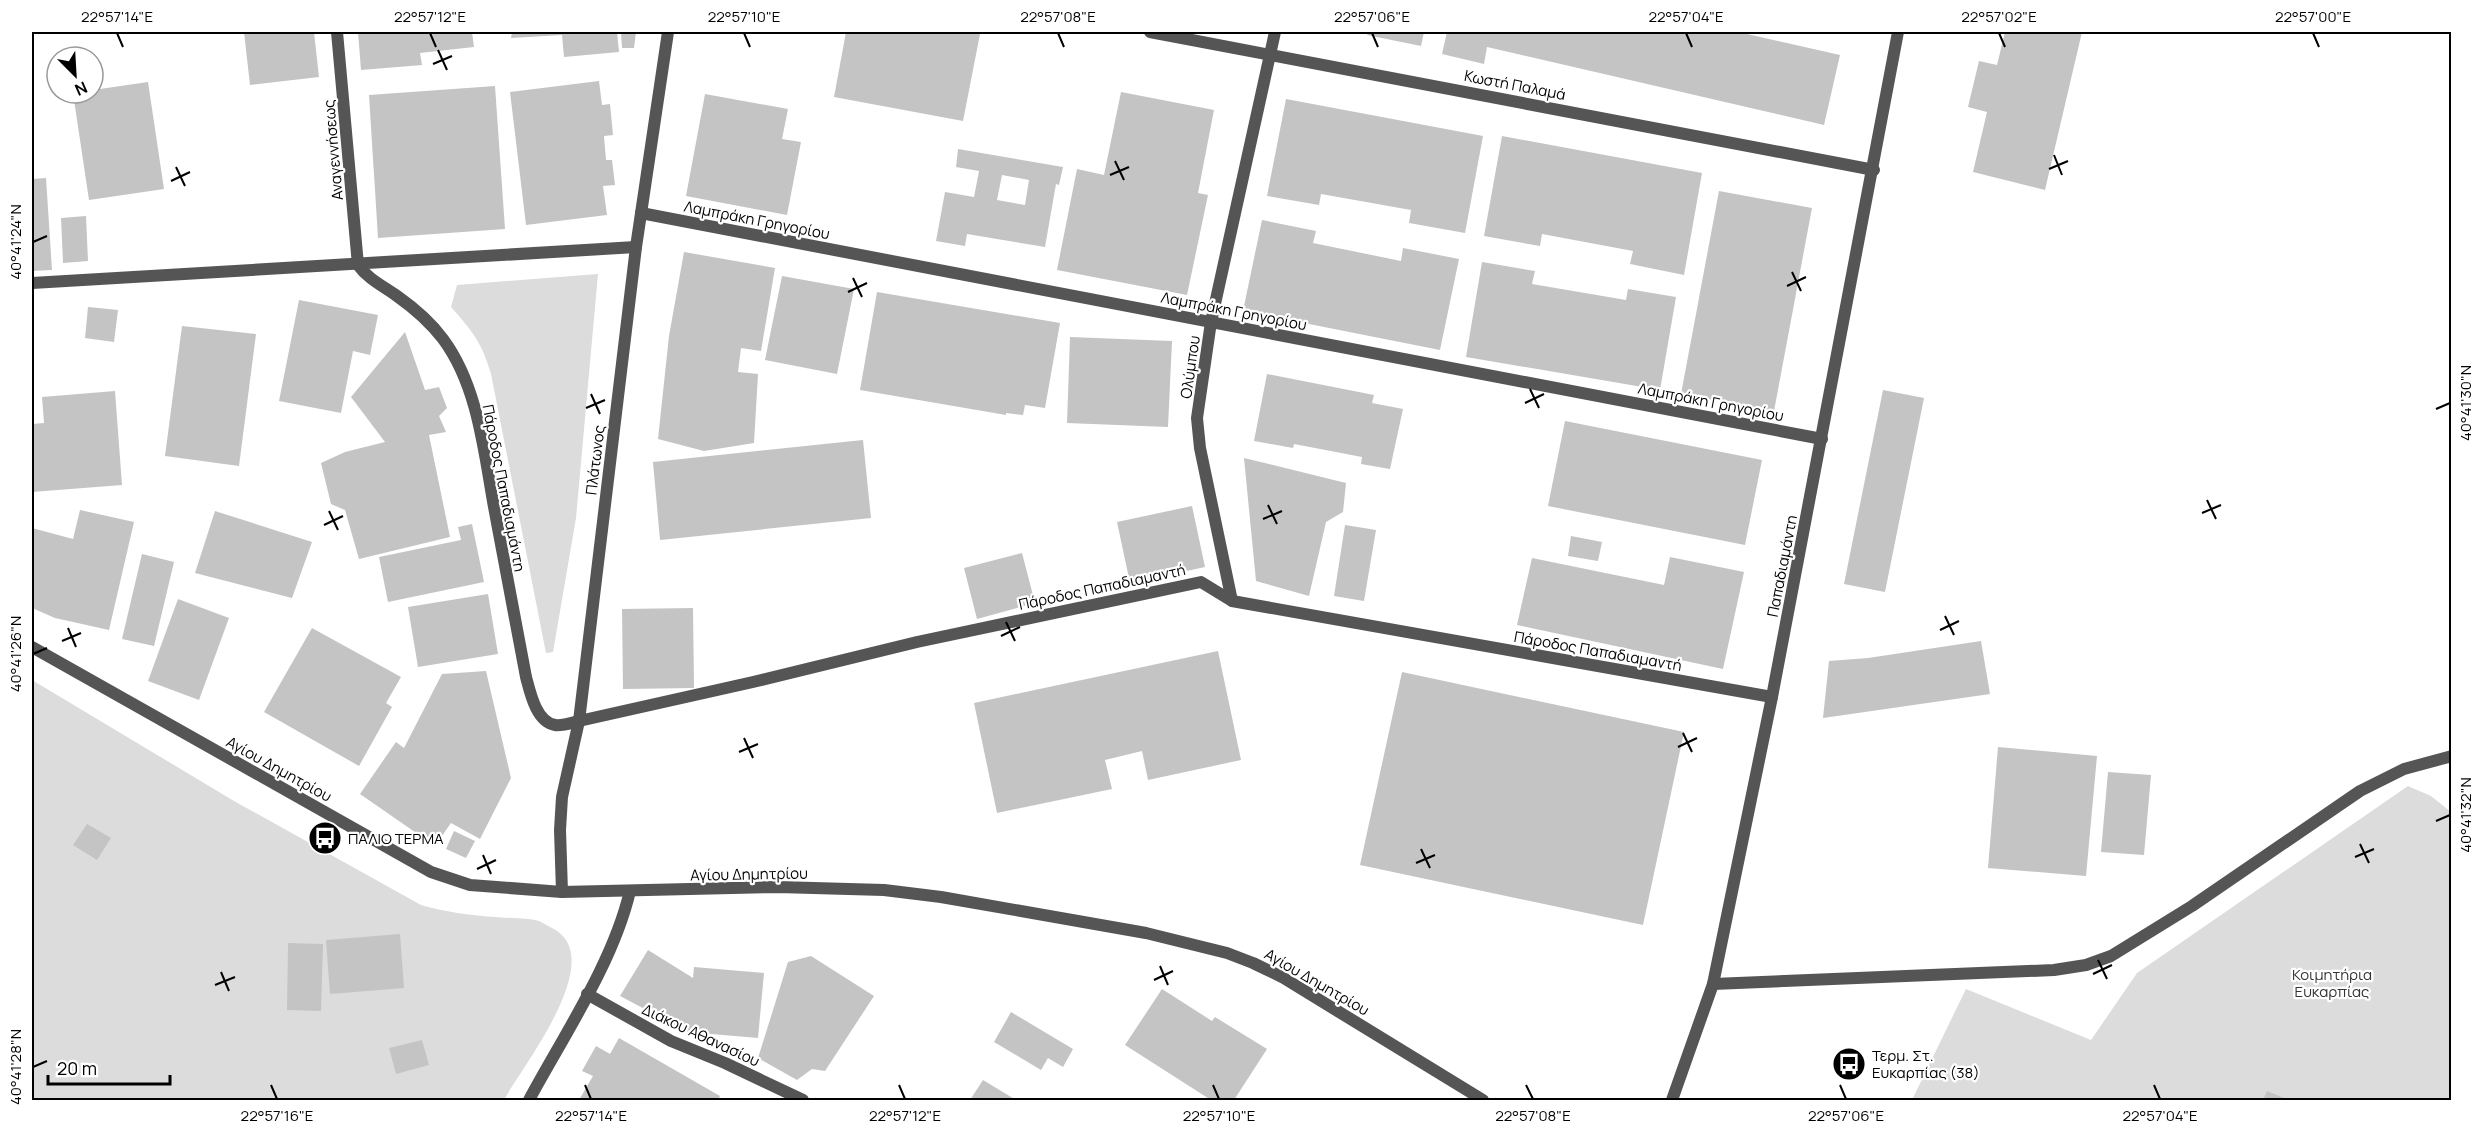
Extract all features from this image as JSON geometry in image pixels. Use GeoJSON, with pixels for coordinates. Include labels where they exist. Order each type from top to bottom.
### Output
{"type":"FeatureCollection","features":[{"type":"Feature","properties":{"kind":"street","name":"Αναγεννήσεως"},"geometry":{"type":"LineString","coordinates":[[337,32],[358,265]]}},
{"type":"Feature","properties":{"kind":"street","name":"Πλάτωνος"},"geometry":{"type":"LineString","coordinates":[[562,892],[560,830],[562,797],[579,721],[636,247],[668,32]]}},
{"type":"Feature","properties":{"kind":"street","name":"Κωστή Παλαμά"},"geometry":{"type":"LineString","coordinates":[[1150,32],[1874,170]]}},
{"type":"Feature","properties":{"kind":"street","name":"Ολύμπου"},"geometry":{"type":"LineString","coordinates":[[1232,601],[1198,436],[1197,418],[1211,322],[1275,32]]}},
{"type":"Feature","properties":{"kind":"street","name":"Παπαδιαμάντη"},"geometry":{"type":"LineString","coordinates":[[1672,1101],[1713,984],[1772,697],[1874,170],[1898,32]]}},
{"type":"Feature","properties":{"kind":"street","name":"Λαμπράκη Γρηγορίου"},"geometry":{"type":"LineString","coordinates":[[641,213],[1822,439]]}},
{"type":"Feature","properties":{"kind":"street"},"geometry":{"type":"LineString","coordinates":[[32,283],[636,247]]}},
{"type":"Feature","properties":{"kind":"street","name":"Πάροδος Παπαδιαμάντη"},"geometry":{"type":"LineString","coordinates":[[358,265],[371,279],[399,297],[426,321],[443,338],[455,356],[475,411],[531,694],[539,713],[549,723],[557,726],[579,721]]}},
{"type":"Feature","properties":{"kind":"street","name":"Πάροδος Παπαδιαμαντή"},"geometry":{"type":"LineString","coordinates":[[579,721],[917,642],[1201,582],[1232,601],[1772,697]]}},
{"type":"Feature","properties":{"kind":"street","name":"Αγίου Δημητρίου"},"geometry":{"type":"LineString","coordinates":[[32,647],[431,872],[470,885],[562,892],[778,887],[884,890],[941,897],[1076,920],[1198,945],[1253,963],[1282,977],[1483,1101]]}},
{"type":"Feature","properties":{"kind":"street"},"geometry":{"type":"LineString","coordinates":[[1713,984],[2043,970],[2086,965],[2111,956],[2150,933],[2300,834],[2360,791],[2403,769],[2451,756]]}},
{"type":"Feature","properties":{"kind":"street"},"geometry":{"type":"LineString","coordinates":[[529,1101],[618,933],[630,891]]}},
{"type":"Feature","properties":{"kind":"street","name":"Διάκου Αθανασίου"},"geometry":{"type":"LineString","coordinates":[[587,994],[671,1041],[803,1101]]}},
{"type":"Feature","properties":{"kind":"green space"},"geometry":{"type":"Polygon","coordinates":[[[598,274],[576,518],[553,652],[546,653],[491,374],[476,338],[451,307],[457,285],[598,274]]]}},
{"type":"Feature","properties":{"kind":"green space"},"geometry":{"type":"Polygon","coordinates":[[[32,680],[234,801],[421,905],[466,914],[535,920],[552,928],[567,942],[572,962],[567,986],[557,1012],[543,1038],[504,1100],[32,1100],[32,680]]]}},
{"type":"Feature","properties":{"kind":"green space","name":"Κοιμητήρια Ευκαρπίας"},"geometry":{"type":"Polygon","coordinates":[[[2408,786],[2431,796],[2451,812],[2451,1100],[1912,1100],[1966,989],[2091,1040],[2137,973],[2408,786]]]}},
{"type":"Feature","properties":{"kind":"building"},"geometry":{"type":"Polygon","coordinates":[[[244,32],[314,32],[319,77],[250,85],[244,32]]]}},
{"type":"Feature","properties":{"kind":"building"},"geometry":{"type":"Polygon","coordinates":[[[358,32],[472,32],[474,47],[420,53],[422,65],[361,70],[358,32]]]}},
{"type":"Feature","properties":{"kind":"building"},"geometry":{"type":"Polygon","coordinates":[[[512,32],[617,32],[619,52],[564,57],[562,35],[511,38],[512,32]]]}},
{"type":"Feature","properties":{"kind":"building"},"geometry":{"type":"Polygon","coordinates":[[[621,32],[636,32],[634,48],[622,48],[621,32]]]}},
{"type":"Feature","properties":{"kind":"building"},"geometry":{"type":"Polygon","coordinates":[[[846,32],[980,34],[963,121],[834,97],[846,32]]]}},
{"type":"Feature","properties":{"kind":"building"},"geometry":{"type":"Polygon","coordinates":[[[1368,32],[1424,32],[1421,46],[1367,35],[1368,32]]]}},
{"type":"Feature","properties":{"kind":"building"},"geometry":{"type":"Polygon","coordinates":[[[1447,32],[1738,32],[1840,55],[1824,125],[1487,47],[1484,64],[1442,54],[1447,32]]]}},
{"type":"Feature","properties":{"kind":"building"},"geometry":{"type":"Polygon","coordinates":[[[2005,32],[2082,32],[2045,190],[1973,172],[1987,112],[1968,107],[1979,61],[1997,65],[2005,32]]]}},
{"type":"Feature","properties":{"kind":"building"},"geometry":{"type":"Polygon","coordinates":[[[599,81],[602,105],[610,104],[613,135],[604,136],[606,160],[612,160],[615,185],[603,186],[607,215],[526,225],[510,92],[599,81]]]}},
{"type":"Feature","properties":{"kind":"building"},"geometry":{"type":"Polygon","coordinates":[[[148,82],[164,189],[89,200],[75,105],[105,105],[105,88],[148,82]]]}},
{"type":"Feature","properties":{"kind":"building"},"geometry":{"type":"Polygon","coordinates":[[[495,86],[505,229],[378,238],[369,95],[495,86]]]}},
{"type":"Feature","properties":{"kind":"building"},"geometry":{"type":"Polygon","coordinates":[[[1121,92],[1214,110],[1198,193],[1208,195],[1187,295],[1057,270],[1077,169],[1104,175],[1121,92]]]}},
{"type":"Feature","properties":{"kind":"building"},"geometry":{"type":"Polygon","coordinates":[[[705,94],[788,109],[782,139],[801,142],[787,215],[686,196],[705,94]]]}},
{"type":"Feature","properties":{"kind":"building"},"geometry":{"type":"Polygon","coordinates":[[[1286,99],[1483,136],[1465,233],[1409,223],[1411,210],[1321,194],[1319,205],[1267,196],[1286,99]]]}},
{"type":"Feature","properties":{"kind":"building"},"geometry":{"type":"Polygon","coordinates":[[[1502,136],[1702,173],[1684,275],[1630,264],[1633,251],[1542,234],[1540,246],[1484,236],[1502,136]]]}},
{"type":"Feature","properties":{"kind":"building"},"geometry":{"type":"Polygon","coordinates":[[[958,149],[1063,167],[1059,185],[1056,184],[1045,247],[967,234],[965,246],[936,241],[945,192],[974,197],[979,171],[956,167],[958,149]],[[1002,175],[997,200],[1025,205],[1029,180],[1002,175]]]}},
{"type":"Feature","properties":{"kind":"building"},"geometry":{"type":"Polygon","coordinates":[[[46,178],[52,270],[32,271],[32,179],[46,178]]]}},
{"type":"Feature","properties":{"kind":"building"},"geometry":{"type":"Polygon","coordinates":[[[1719,191],[1812,208],[1774,411],[1681,394],[1719,191]]]}},
{"type":"Feature","properties":{"kind":"building"},"geometry":{"type":"Polygon","coordinates":[[[86,216],[88,261],[63,263],[61,218],[86,216]]]}},
{"type":"Feature","properties":{"kind":"building"},"geometry":{"type":"Polygon","coordinates":[[[1262,220],[1316,231],[1313,243],[1401,261],[1403,248],[1459,259],[1440,350],[1243,311],[1262,220]]]}},
{"type":"Feature","properties":{"kind":"building"},"geometry":{"type":"Polygon","coordinates":[[[684,252],[775,268],[761,351],[741,348],[738,372],[758,374],[754,443],[704,451],[658,439],[669,336],[684,252]]]}},
{"type":"Feature","properties":{"kind":"building"},"geometry":{"type":"Polygon","coordinates":[[[1482,262],[1535,271],[1532,284],[1626,300],[1628,289],[1676,297],[1660,390],[1466,357],[1482,262]]]}},
{"type":"Feature","properties":{"kind":"building"},"geometry":{"type":"Polygon","coordinates":[[[782,276],[854,289],[837,374],[765,360],[782,276]]]}},
{"type":"Feature","properties":{"kind":"building"},"geometry":{"type":"Polygon","coordinates":[[[877,292],[1060,323],[1045,408],[1025,405],[1023,415],[1006,413],[1006,415],[860,390],[877,292]]]}},
{"type":"Feature","properties":{"kind":"building"},"geometry":{"type":"Polygon","coordinates":[[[299,300],[378,315],[370,355],[353,351],[341,413],[279,401],[299,300]]]}},
{"type":"Feature","properties":{"kind":"building"},"geometry":{"type":"Polygon","coordinates":[[[88,307],[118,310],[114,342],[85,338],[88,307]]]}},
{"type":"Feature","properties":{"kind":"building"},"geometry":{"type":"Polygon","coordinates":[[[182,326],[256,334],[239,466],[165,456],[182,326]]]}},
{"type":"Feature","properties":{"kind":"building"},"geometry":{"type":"Polygon","coordinates":[[[405,332],[425,390],[439,387],[447,408],[439,416],[446,432],[429,435],[450,537],[359,559],[345,510],[331,504],[321,463],[345,452],[385,442],[351,397],[405,332]]]}},
{"type":"Feature","properties":{"kind":"building"},"geometry":{"type":"Polygon","coordinates":[[[1070,337],[1172,341],[1168,427],[1067,423],[1070,337]]]}},
{"type":"Feature","properties":{"kind":"building"},"geometry":{"type":"Polygon","coordinates":[[[1267,374],[1374,395],[1372,403],[1403,409],[1390,469],[1361,464],[1362,457],[1294,444],[1293,448],[1254,441],[1267,374]]]}},
{"type":"Feature","properties":{"kind":"building"},"geometry":{"type":"Polygon","coordinates":[[[1883,390],[1924,398],[1885,592],[1844,584],[1883,390]]]}},
{"type":"Feature","properties":{"kind":"building"},"geometry":{"type":"Polygon","coordinates":[[[115,391],[122,485],[32,492],[32,424],[44,423],[42,397],[115,391]]]}},
{"type":"Feature","properties":{"kind":"building"},"geometry":{"type":"Polygon","coordinates":[[[1565,421],[1762,460],[1745,545],[1548,506],[1565,421]]]}},
{"type":"Feature","properties":{"kind":"building"},"geometry":{"type":"Polygon","coordinates":[[[863,440],[871,518],[660,540],[653,462],[863,440]]]}},
{"type":"Feature","properties":{"kind":"building"},"geometry":{"type":"Polygon","coordinates":[[[1244,458],[1346,483],[1343,512],[1326,522],[1309,596],[1256,581],[1244,458]]]}},
{"type":"Feature","properties":{"kind":"building"},"geometry":{"type":"Polygon","coordinates":[[[1192,506],[1205,567],[1130,583],[1117,522],[1192,506]]]}},
{"type":"Feature","properties":{"kind":"building"},"geometry":{"type":"Polygon","coordinates":[[[80,510],[134,522],[109,630],[55,618],[32,608],[32,528],[73,539],[80,510]]]}},
{"type":"Feature","properties":{"kind":"building"},"geometry":{"type":"Polygon","coordinates":[[[215,511],[312,542],[292,598],[195,573],[215,511]]]}},
{"type":"Feature","properties":{"kind":"building"},"geometry":{"type":"Polygon","coordinates":[[[472,524],[484,582],[388,602],[379,557],[461,540],[458,527],[472,524]]]}},
{"type":"Feature","properties":{"kind":"building"},"geometry":{"type":"Polygon","coordinates":[[[1345,525],[1376,530],[1364,601],[1334,596],[1345,525]]]}},
{"type":"Feature","properties":{"kind":"building"},"geometry":{"type":"Polygon","coordinates":[[[1571,536],[1602,542],[1598,561],[1568,556],[1571,536]]]}},
{"type":"Feature","properties":{"kind":"building"},"geometry":{"type":"Polygon","coordinates":[[[1022,553],[1035,603],[977,619],[964,568],[1022,553]]]}},
{"type":"Feature","properties":{"kind":"building"},"geometry":{"type":"Polygon","coordinates":[[[142,554],[174,562],[154,646],[122,639],[142,554]]]}},
{"type":"Feature","properties":{"kind":"building"},"geometry":{"type":"Polygon","coordinates":[[[1670,557],[1744,572],[1723,669],[1517,625],[1532,558],[1664,585],[1670,557]]]}},
{"type":"Feature","properties":{"kind":"building"},"geometry":{"type":"Polygon","coordinates":[[[488,594],[498,654],[418,667],[408,607],[488,594]]]}},
{"type":"Feature","properties":{"kind":"building"},"geometry":{"type":"Polygon","coordinates":[[[178,599],[229,618],[199,700],[148,681],[178,599]]]}},
{"type":"Feature","properties":{"kind":"building"},"geometry":{"type":"Polygon","coordinates":[[[693,608],[694,688],[623,689],[622,609],[693,608]]]}},
{"type":"Feature","properties":{"kind":"building"},"geometry":{"type":"Polygon","coordinates":[[[312,628],[401,677],[386,703],[392,707],[359,766],[264,712],[312,628]]]}},
{"type":"Feature","properties":{"kind":"building"},"geometry":{"type":"Polygon","coordinates":[[[1981,641],[1990,694],[1823,718],[1829,661],[1868,658],[1981,641]]]}},
{"type":"Feature","properties":{"kind":"building"},"geometry":{"type":"Polygon","coordinates":[[[1218,651],[1241,760],[1148,780],[1142,751],[1105,760],[1112,789],[997,813],[974,703],[1218,651]]]}},
{"type":"Feature","properties":{"kind":"building"},"geometry":{"type":"Polygon","coordinates":[[[486,671],[511,778],[480,839],[451,823],[435,846],[360,794],[396,742],[404,748],[442,674],[486,671]]]}},
{"type":"Feature","properties":{"kind":"building"},"geometry":{"type":"Polygon","coordinates":[[[1402,672],[1684,732],[1643,925],[1360,865],[1402,672]]]}},
{"type":"Feature","properties":{"kind":"building"},"geometry":{"type":"Polygon","coordinates":[[[1998,747],[2097,756],[2086,876],[1988,868],[1998,747]]]}},
{"type":"Feature","properties":{"kind":"building"},"geometry":{"type":"Polygon","coordinates":[[[2108,772],[2151,775],[2144,855],[2101,852],[2108,772]]]}},
{"type":"Feature","properties":{"kind":"building"},"geometry":{"type":"Polygon","coordinates":[[[87,824],[111,838],[97,860],[73,845],[87,824]]]}},
{"type":"Feature","properties":{"kind":"building"},"geometry":{"type":"Polygon","coordinates":[[[454,831],[475,841],[466,858],[446,849],[454,831]]]}},
{"type":"Feature","properties":{"kind":"building"},"geometry":{"type":"Polygon","coordinates":[[[400,934],[404,988],[330,994],[326,940],[400,934]]]}},
{"type":"Feature","properties":{"kind":"building"},"geometry":{"type":"Polygon","coordinates":[[[288,943],[323,944],[321,1011],[287,1010],[288,943]]]}},
{"type":"Feature","properties":{"kind":"building"},"geometry":{"type":"Polygon","coordinates":[[[648,950],[693,978],[694,967],[764,973],[758,1038],[688,1032],[620,996],[648,950]]]}},
{"type":"Feature","properties":{"kind":"building"},"geometry":{"type":"Polygon","coordinates":[[[811,956],[874,996],[825,1071],[812,1069],[797,1080],[758,1058],[788,962],[811,956]]]}},
{"type":"Feature","properties":{"kind":"building"},"geometry":{"type":"Polygon","coordinates":[[[1162,989],[1212,1021],[1215,1017],[1267,1049],[1234,1100],[1211,1100],[1125,1045],[1162,989]]]}},
{"type":"Feature","properties":{"kind":"building"},"geometry":{"type":"Polygon","coordinates":[[[1011,1012],[1073,1049],[1063,1067],[1048,1058],[1041,1070],[994,1042],[1011,1012]]]}},
{"type":"Feature","properties":{"kind":"building"},"geometry":{"type":"Polygon","coordinates":[[[619,1038],[720,1096],[718,1100],[579,1100],[593,1076],[582,1071],[596,1046],[610,1054],[619,1038]]]}},
{"type":"Feature","properties":{"kind":"building"},"geometry":{"type":"Polygon","coordinates":[[[422,1040],[429,1065],[396,1074],[389,1048],[422,1040]]]}},
{"type":"Feature","properties":{"kind":"building"},"geometry":{"type":"Polygon","coordinates":[[[983,1080],[1016,1100],[970,1100],[983,1080]]]}},
{"type":"Feature","properties":{"kind":"building"},"geometry":{"type":"Polygon","coordinates":[[[2267,1091],[2289,1100],[2263,1100],[2267,1091]]]}},
{"type":"Feature","properties":{"kind":"place","name":"ΠΑΛΙΟ ΤΕΡΜΑ"},"geometry":{"type":"Point","coordinates":[325,838]}},
{"type":"Feature","properties":{"kind":"place","name":"Τερμ. Στ. Ευκαρπίας (38)"},"geometry":{"type":"Point","coordinates":[1849,1064]}}]}
